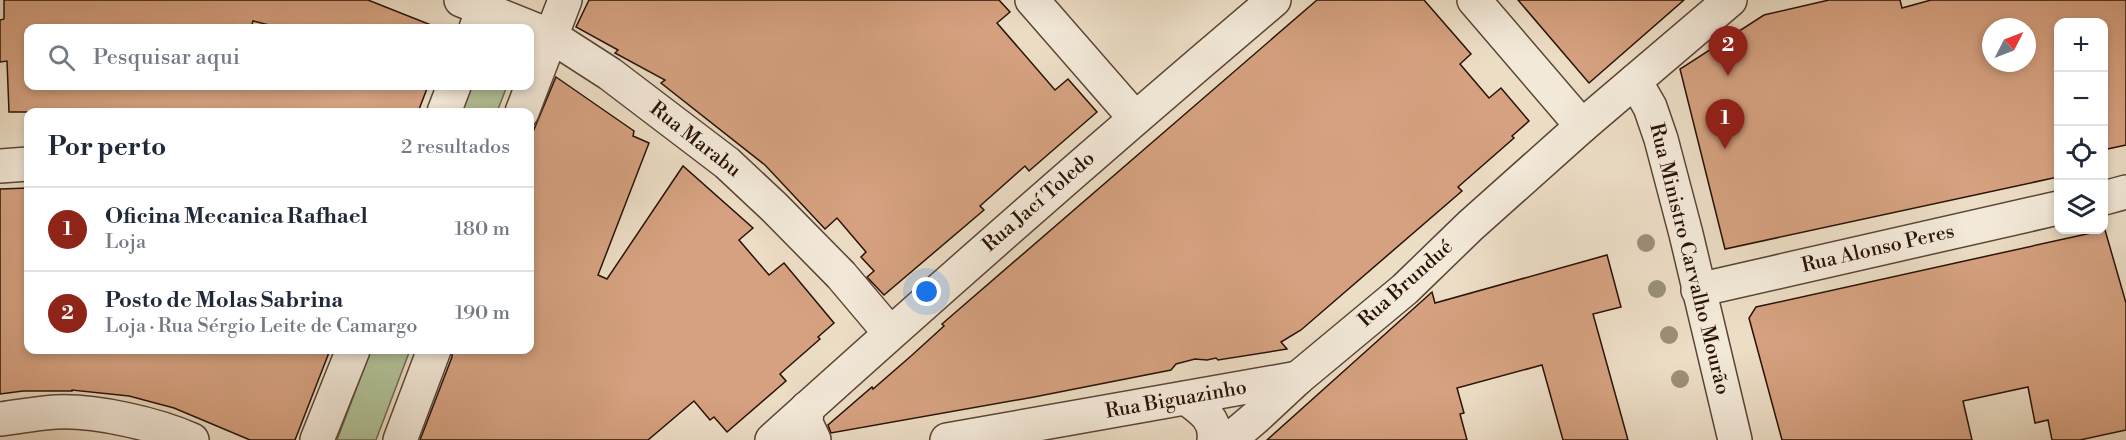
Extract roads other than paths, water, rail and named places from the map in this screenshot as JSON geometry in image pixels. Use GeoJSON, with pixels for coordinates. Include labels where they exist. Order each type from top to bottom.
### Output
{"type":"FeatureCollection","features":[{"type":"Feature","properties":{"kind":"street"},"geometry":{"type":"LineString","coordinates":[[534,81],[565,0]]}},
{"type":"Feature","properties":{"kind":"street"},"geometry":{"type":"LineString","coordinates":[[1032,0],[1135,117]]}},
{"type":"Feature","properties":{"kind":"street","name":"Rua Jací Toledo"},"geometry":{"type":"LineString","coordinates":[[772,440],[1135,117],[1274,0]]}},
{"type":"Feature","properties":{"kind":"street"},"geometry":{"type":"LineString","coordinates":[[1474,0],[1582,126]]}},
{"type":"Feature","properties":{"kind":"street","name":"Rua Brundué"},"geometry":{"type":"LineString","coordinates":[[1229,440],[1298,378],[1405,289],[1470,226],[1582,126],[1730,0]]}},
{"type":"Feature","properties":{"kind":"street","name":"Rua Marabu"},"geometry":{"type":"LineString","coordinates":[[477,9],[518,24]]}},
{"type":"Feature","properties":{"kind":"street","name":"Rua Marabu"},"geometry":{"type":"LineString","coordinates":[[534,30],[551,36],[610,74],[727,163],[841,275],[890,333]]}},
{"type":"Feature","properties":{"kind":"street","name":"Rua Ministro Carvalho Mourão"},"geometry":{"type":"LineString","coordinates":[[1635,81],[1650,107],[1661,139],[1736,440]]}},
{"type":"Feature","properties":{"kind":"street"},"geometry":{"type":"LineString","coordinates":[[446,108],[452,90]]}},
{"type":"Feature","properties":{"kind":"street"},"geometry":{"type":"LineString","coordinates":[[524,108],[530,90]]}},
{"type":"Feature","properties":{"kind":"street"},"geometry":{"type":"LineString","coordinates":[[0,166],[24,164]]}},
{"type":"Feature","properties":{"kind":"street"},"geometry":{"type":"LineString","coordinates":[[2108,197],[2126,192]]}},
{"type":"Feature","properties":{"kind":"street","name":"Rua Alonso Peres"},"geometry":{"type":"LineString","coordinates":[[1698,290],[2054,209]]}},
{"type":"Feature","properties":{"kind":"street"},"geometry":{"type":"LineString","coordinates":[[316,440],[350,354]]}},
{"type":"Feature","properties":{"kind":"street"},"geometry":{"type":"LineString","coordinates":[[400,440],[432,354]]}},
{"type":"Feature","properties":{"kind":"street","name":"Rua Biguazinho"},"geometry":{"type":"LineString","coordinates":[[947,440],[1298,378]]}},
{"type":"Feature","properties":{"kind":"street"},"geometry":{"type":"LineString","coordinates":[[1186,398],[1209,417],[1215,430],[1214,440]]}},
{"type":"Feature","properties":{"kind":"street"},"geometry":{"type":"LineString","coordinates":[[807,408],[806,423],[814,440]]}},
{"type":"Feature","properties":{"kind":"street"},"geometry":{"type":"LineString","coordinates":[[0,419],[57,412],[100,415],[174,432],[192,440]]}},
{"type":"Feature","properties":{"kind":"place","name":"Posto de Molas Sabrina"},"geometry":{"type":"Point","coordinates":[1728,76]}},
{"type":"Feature","properties":{"kind":"place","name":"Oficina Mecanica Rafhael"},"geometry":{"type":"Point","coordinates":[1725,149]}}]}
